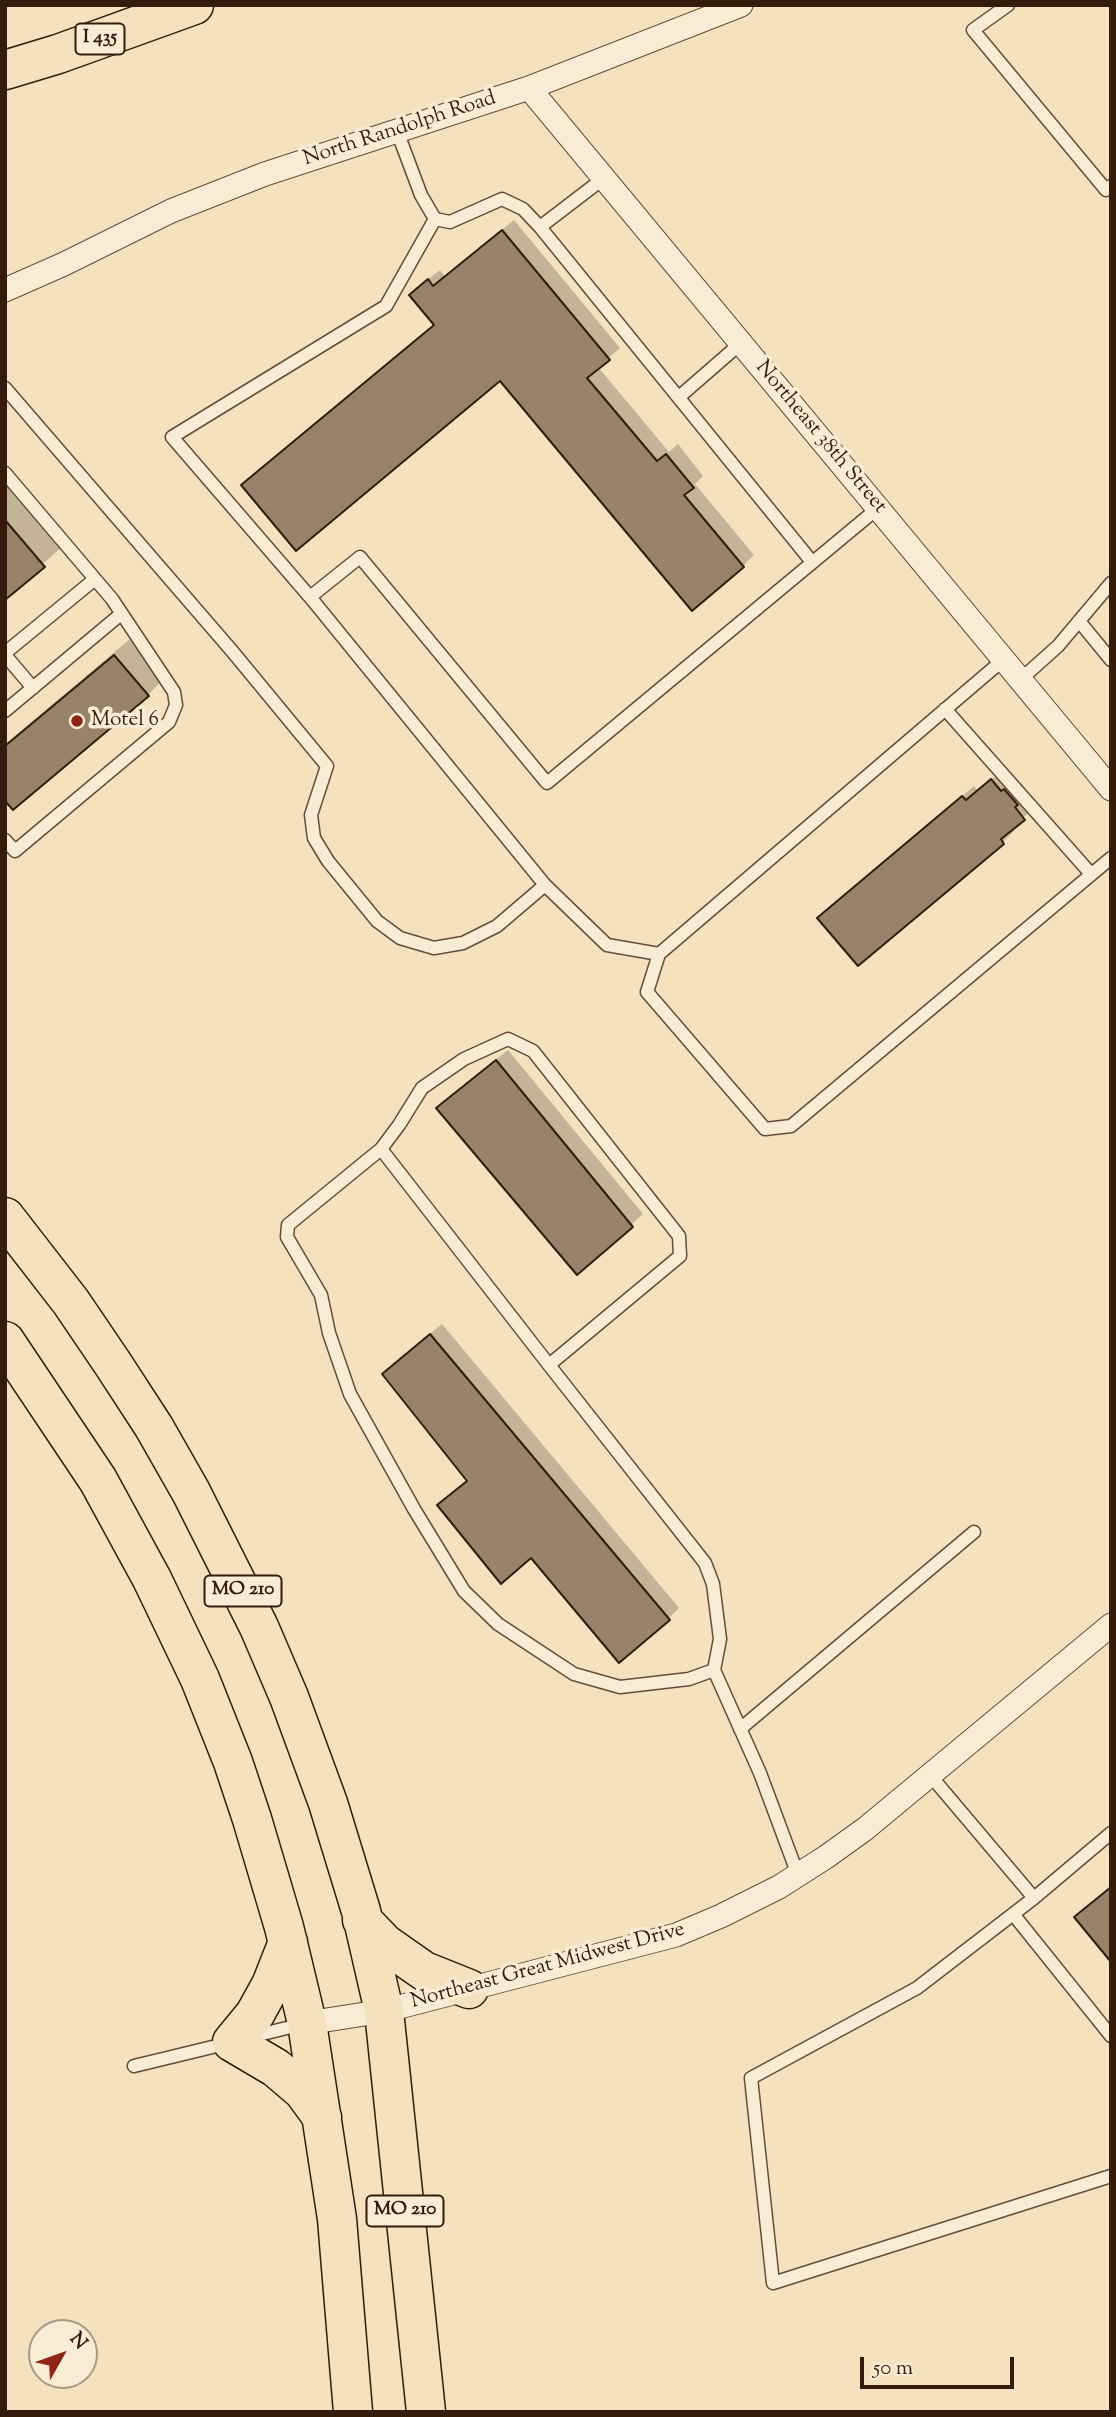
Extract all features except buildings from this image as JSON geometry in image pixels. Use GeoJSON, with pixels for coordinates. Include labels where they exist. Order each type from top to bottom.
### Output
{"type":"FeatureCollection","features":[{"type":"Feature","properties":{"kind":"highway","name":"I 435"},"geometry":{"type":"LineString","coordinates":[[5,70],[58,54],[194,5]]}},
{"type":"Feature","properties":{"kind":"highway","name":"MO 210"},"geometry":{"type":"LineString","coordinates":[[5,1217],[71,1302],[135,1395],[191,1492],[238,1581],[289,1697],[324,1791],[362,1920],[384,2011],[426,2412]]}},
{"type":"Feature","properties":{"kind":"highway","name":"MO 210"},"geometry":{"type":"LineString","coordinates":[[5,1341],[98,1480],[184,1644],[233,1762],[264,1856],[307,2023],[337,2219],[353,2412]]}},
{"type":"Feature","properties":{"kind":"highway"},"geometry":{"type":"LineString","coordinates":[[362,1920],[384,1943],[424,1971],[468,1989]]}},
{"type":"Feature","properties":{"kind":"highway"},"geometry":{"type":"LineString","coordinates":[[288,1942],[271,1985],[255,2014],[232,2042],[285,2075],[303,2091],[322,2117]]}},
{"type":"Feature","properties":{"kind":"street","name":"North Randolph Road"},"geometry":{"type":"LineString","coordinates":[[5,290],[172,211],[265,174],[529,88],[741,5]]}},
{"type":"Feature","properties":{"kind":"street","name":"Northeast 38th Street"},"geometry":{"type":"LineString","coordinates":[[529,88],[1111,789]]}},
{"type":"Feature","properties":{"kind":"street","name":"Northeast Great Midwest Drive"},"geometry":{"type":"LineString","coordinates":[[307,2023],[384,2011],[676,1935],[721,1916],[798,1875],[865,1829],[1111,1625]]}},
{"type":"Feature","properties":{"kind":"lane"},"geometry":{"type":"LineString","coordinates":[[1008,5],[973,30],[1106,190],[1111,186]]}},
{"type":"Feature","properties":{"kind":"lane"},"geometry":{"type":"LineString","coordinates":[[397,131],[421,195],[435,219],[450,222],[502,199],[523,209],[812,562]]}},
{"type":"Feature","properties":{"kind":"lane"},"geometry":{"type":"LineString","coordinates":[[540,227],[604,178]]}},
{"type":"Feature","properties":{"kind":"lane"},"geometry":{"type":"LineString","coordinates":[[435,219],[386,306],[172,437],[310,597],[545,885],[607,945],[659,954]]}},
{"type":"Feature","properties":{"kind":"lane"},"geometry":{"type":"LineString","coordinates":[[679,397],[741,343]]}},
{"type":"Feature","properties":{"kind":"lane"},"geometry":{"type":"LineString","coordinates":[[5,388],[232,650],[327,765],[311,815],[314,838],[328,860],[377,921],[400,938],[435,948],[463,943],[497,926],[545,885]]}},
{"type":"Feature","properties":{"kind":"lane"},"geometry":{"type":"LineString","coordinates":[[5,472],[121,614],[174,692],[176,705],[169,722],[15,851],[5,840]]}},
{"type":"Feature","properties":{"kind":"lane"},"geometry":{"type":"LineString","coordinates":[[310,597],[360,557],[547,783],[878,508]]}},
{"type":"Feature","properties":{"kind":"lane"},"geometry":{"type":"LineString","coordinates":[[33,688],[5,654],[94,579]]}},
{"type":"Feature","properties":{"kind":"lane"},"geometry":{"type":"LineString","coordinates":[[1020,680],[1058,646],[1111,583]]}},
{"type":"Feature","properties":{"kind":"lane"},"geometry":{"type":"LineString","coordinates":[[5,711],[121,614]]}},
{"type":"Feature","properties":{"kind":"lane"},"geometry":{"type":"LineString","coordinates":[[1079,621],[1111,660]]}},
{"type":"Feature","properties":{"kind":"lane"},"geometry":{"type":"LineString","coordinates":[[1003,660],[659,954],[647,992],[765,1129],[791,1126],[1111,858]]}},
{"type":"Feature","properties":{"kind":"lane"},"geometry":{"type":"LineString","coordinates":[[945,709],[1091,874]]}},
{"type":"Feature","properties":{"kind":"lane"},"geometry":{"type":"LineString","coordinates":[[549,1365],[680,1256],[679,1236],[533,1051],[508,1039],[464,1059],[422,1088],[400,1125],[381,1149],[288,1225],[287,1237],[321,1294],[329,1333],[350,1394],[414,1509],[464,1591],[498,1624],[574,1674],[620,1687],[689,1679],[715,1670]]}},
{"type":"Feature","properties":{"kind":"lane"},"geometry":{"type":"LineString","coordinates":[[381,1149],[705,1563],[713,1584],[720,1639],[715,1670],[798,1875]]}},
{"type":"Feature","properties":{"kind":"lane"},"geometry":{"type":"LineString","coordinates":[[740,1729],[974,1532]]}},
{"type":"Feature","properties":{"kind":"lane"},"geometry":{"type":"LineString","coordinates":[[930,1775],[1034,1898]]}},
{"type":"Feature","properties":{"kind":"lane"},"geometry":{"type":"LineString","coordinates":[[1111,1833],[1034,1898],[917,1988],[751,2078],[773,2283],[1111,2176]]}},
{"type":"Feature","properties":{"kind":"lane"},"geometry":{"type":"LineString","coordinates":[[1013,1914],[1111,2036]]}},
{"type":"Feature","properties":{"kind":"lane"},"geometry":{"type":"LineString","coordinates":[[134,2066],[307,2023]]}},
{"type":"Feature","properties":{"kind":"place","name":"Motel 6"},"geometry":{"type":"Point","coordinates":[77,721]}}]}
